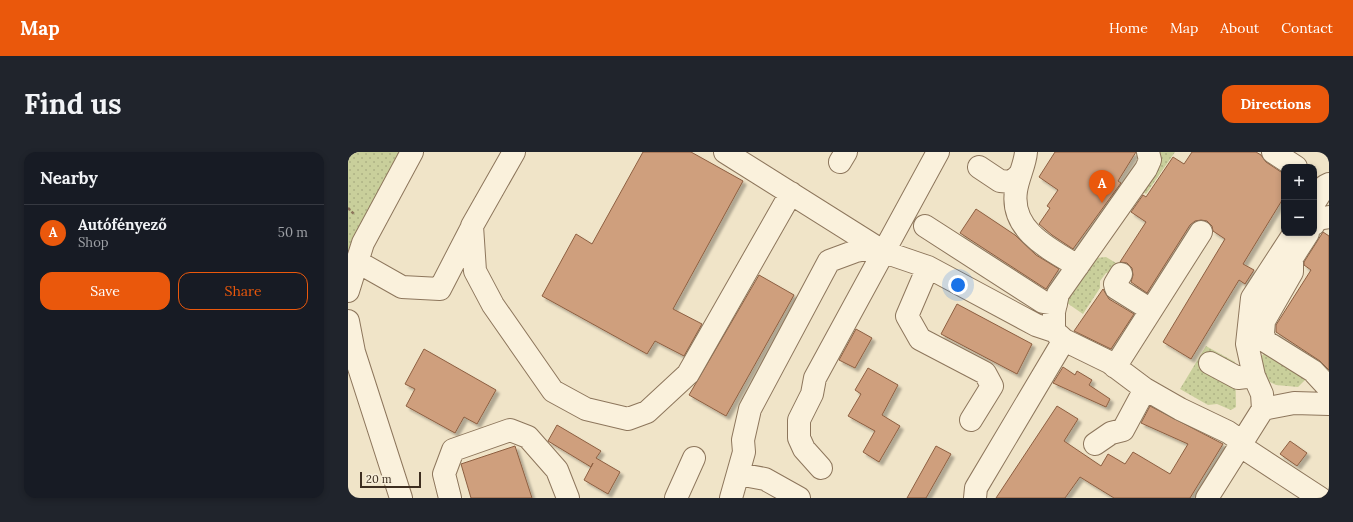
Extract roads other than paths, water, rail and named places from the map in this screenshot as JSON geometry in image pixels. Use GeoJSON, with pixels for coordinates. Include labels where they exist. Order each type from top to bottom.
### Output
{"type":"FeatureCollection","features":[{"type":"Feature","properties":{"kind":"street"},"geometry":{"type":"LineString","coordinates":[[348,291],[356,261],[363,243],[412,152]]}},
{"type":"Feature","properties":{"kind":"street"},"geometry":{"type":"LineString","coordinates":[[356,261],[402,287],[440,289],[472,226],[514,152]]}},
{"type":"Feature","properties":{"kind":"street"},"geometry":{"type":"LineString","coordinates":[[725,152],[880,249],[928,267],[1036,325],[1059,335],[1115,367],[1145,389],[1180,409],[1228,432],[1240,443],[1320,498]]}},
{"type":"Feature","properties":{"kind":"street"},"geometry":{"type":"LineString","coordinates":[[821,468],[804,449],[799,438],[799,420],[812,394],[815,378],[880,249],[938,152]]}},
{"type":"Feature","properties":{"kind":"street"},"geometry":{"type":"LineString","coordinates":[[1026,152],[1016,192],[1020,220],[1036,240],[1082,260]]}},
{"type":"Feature","properties":{"kind":"street"},"geometry":{"type":"LineString","coordinates":[[975,498],[976,488],[1059,335],[1056,304],[1058,294],[1146,169],[1150,160],[1148,152]]}},
{"type":"Feature","properties":{"kind":"street"},"geometry":{"type":"LineString","coordinates":[[1273,152],[1291,164]]}},
{"type":"Feature","properties":{"kind":"street"},"geometry":{"type":"LineString","coordinates":[[979,167],[1000,181],[1012,182],[1020,174]]}},
{"type":"Feature","properties":{"kind":"street"},"geometry":{"type":"LineString","coordinates":[[472,226],[475,271],[493,305],[553,391],[586,409],[628,419],[647,412],[688,374],[791,193]]}},
{"type":"Feature","properties":{"kind":"street"},"geometry":{"type":"LineString","coordinates":[[1082,260],[1090,236],[1115,200]]}},
{"type":"Feature","properties":{"kind":"street"},"geometry":{"type":"LineString","coordinates":[[1317,219],[1329,217]]}},
{"type":"Feature","properties":{"kind":"street"},"geometry":{"type":"LineString","coordinates":[[925,226],[1043,302],[1056,304]]}},
{"type":"Feature","properties":{"kind":"street"},"geometry":{"type":"LineString","coordinates":[[1115,367],[1201,232]]}},
{"type":"Feature","properties":{"kind":"street"},"geometry":{"type":"LineString","coordinates":[[1207,498],[1240,443],[1263,409],[1262,394],[1254,376],[1247,344],[1252,298],[1293,236]]}},
{"type":"Feature","properties":{"kind":"street"},"geometry":{"type":"LineString","coordinates":[[1263,409],[1294,403],[1326,392],[1313,371],[1265,341],[1263,333],[1264,321],[1292,272],[1292,258],[1306,236]]}},
{"type":"Feature","properties":{"kind":"street"},"geometry":{"type":"LineString","coordinates":[[731,498],[744,452],[743,440],[750,409],[829,261],[856,251],[880,249]]}},
{"type":"Feature","properties":{"kind":"street"},"geometry":{"type":"LineString","coordinates":[[928,267],[907,316],[920,339],[985,374],[992,386],[971,420]]}},
{"type":"Feature","properties":{"kind":"street"},"geometry":{"type":"LineString","coordinates":[[1121,274],[1115,284],[1116,288],[1151,310]]}},
{"type":"Feature","properties":{"kind":"street"},"geometry":{"type":"LineString","coordinates":[[348,322],[354,352],[401,498]]}},
{"type":"Feature","properties":{"kind":"street"},"geometry":{"type":"LineString","coordinates":[[1210,363],[1238,378],[1254,376]]}},
{"type":"Feature","properties":{"kind":"street"},"geometry":{"type":"LineString","coordinates":[[1095,444],[1111,433],[1123,430],[1145,389]]}},
{"type":"Feature","properties":{"kind":"street"},"geometry":{"type":"LineString","coordinates":[[450,498],[444,474],[453,450],[510,430],[528,437],[557,470],[568,498]]}},
{"type":"Feature","properties":{"kind":"street"},"geometry":{"type":"LineString","coordinates":[[676,498],[694,458]]}},
{"type":"Feature","properties":{"kind":"street"},"geometry":{"type":"LineString","coordinates":[[738,474],[765,479],[799,498]]}},
{"type":"Feature","properties":{"kind":"place","name":"Autófényező"},"geometry":{"type":"Point","coordinates":[1102,203]}}]}
